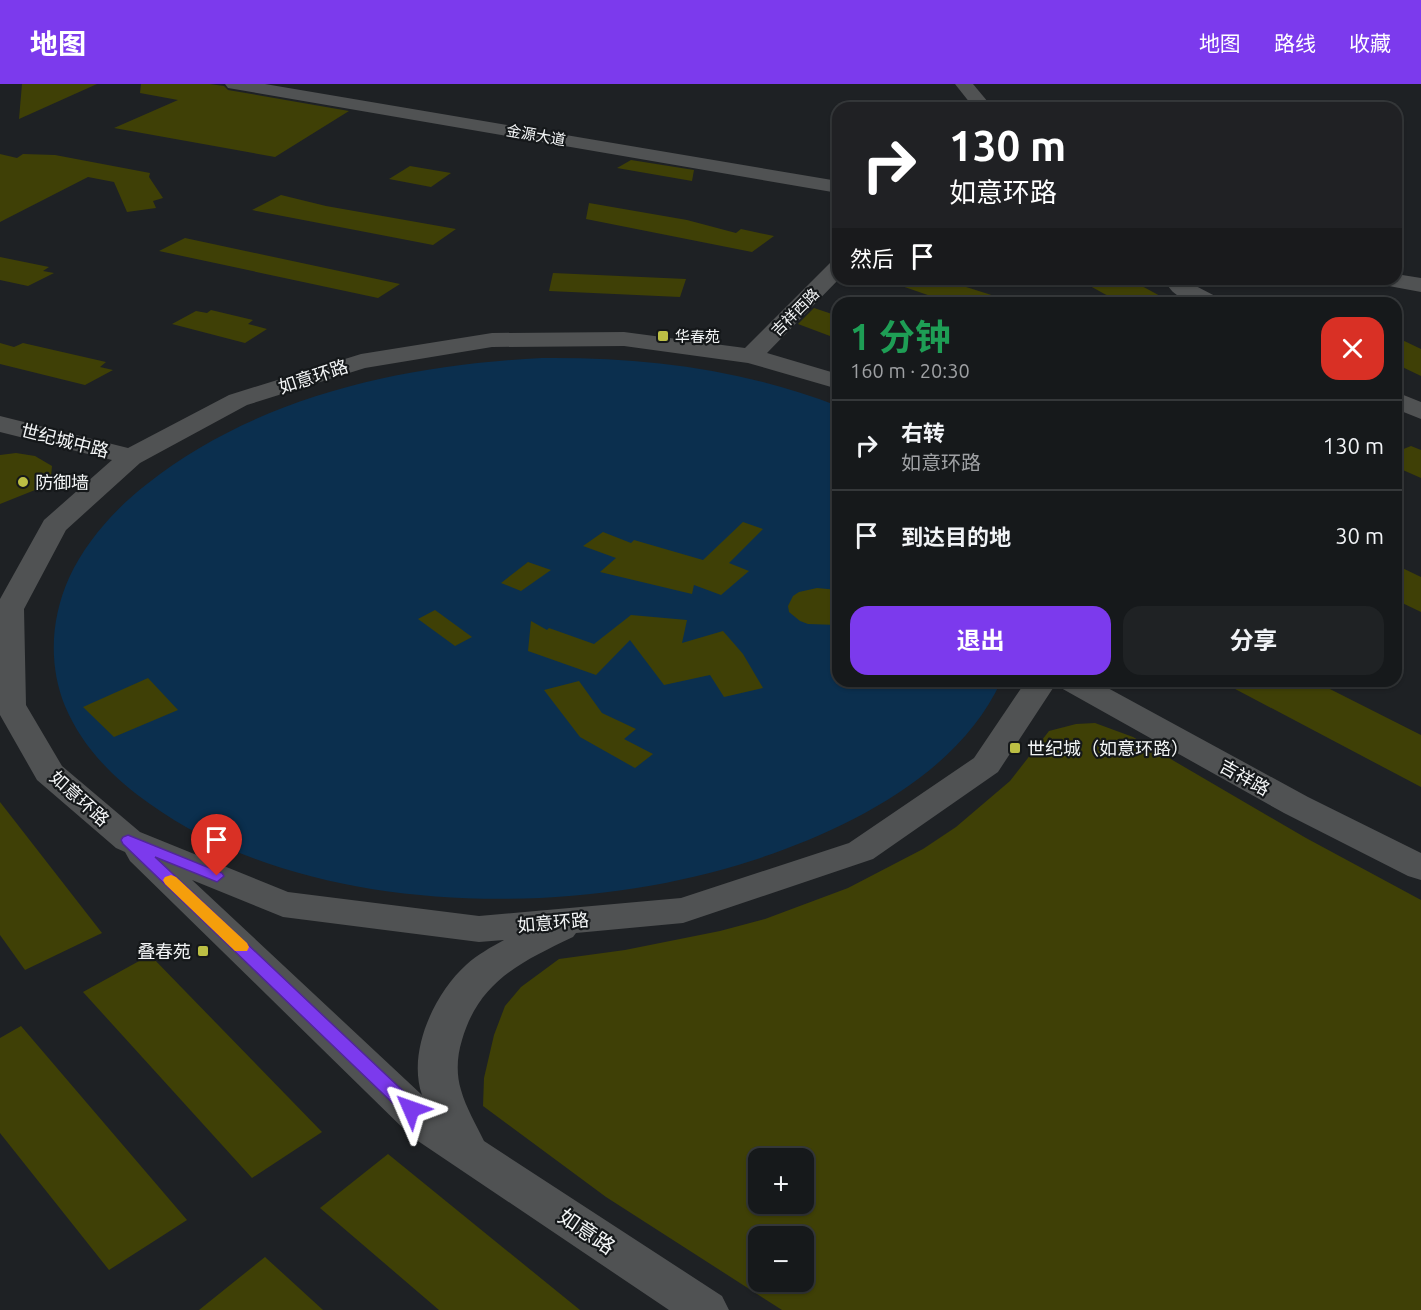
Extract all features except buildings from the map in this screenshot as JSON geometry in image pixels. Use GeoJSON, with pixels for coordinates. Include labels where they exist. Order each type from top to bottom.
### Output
{"type":"FeatureCollection","features":[{"type":"Feature","properties":{"kind":"street","name":"金源大道"},"geometry":{"type":"LineString","coordinates":[[234,84],[832,186]]}},
{"type":"Feature","properties":{"kind":"street","name":"金源大道"},"geometry":{"type":"LineString","coordinates":[[289,84],[832,177]]}},
{"type":"Feature","properties":{"kind":"street"},"geometry":{"type":"LineString","coordinates":[[964,84],[979,102]]}},
{"type":"Feature","properties":{"kind":"street"},"geometry":{"type":"LineString","coordinates":[[1402,272],[1421,275]]}},
{"type":"Feature","properties":{"kind":"street","name":"吉祥西路"},"geometry":{"type":"LineString","coordinates":[[751,356],[832,274]]}},
{"type":"Feature","properties":{"kind":"street"},"geometry":{"type":"LineString","coordinates":[[1402,282],[1421,285]]}},
{"type":"Feature","properties":{"kind":"street"},"geometry":{"type":"LineString","coordinates":[[1179,285],[1199,297]]}},
{"type":"Feature","properties":{"kind":"street","name":"如意环路"},"geometry":{"type":"LineString","coordinates":[[832,380],[751,356],[624,339],[492,340],[361,361],[238,400],[130,457],[54,526],[9,609],[5,706],[49,773],[128,840],[283,904],[479,929],[683,909],[861,850],[986,765],[1038,687]]}},
{"type":"Feature","properties":{"kind":"street"},"geometry":{"type":"LineString","coordinates":[[1402,402],[1421,412]]}},
{"type":"Feature","properties":{"kind":"street","name":"世纪城中路"},"geometry":{"type":"LineString","coordinates":[[0,424],[130,457]]}},
{"type":"Feature","properties":{"kind":"street","name":"吉祥路"},"geometry":{"type":"LineString","coordinates":[[1083,687],[1296,805],[1421,868]]}},
{"type":"Feature","properties":{"kind":"street","name":"如意路"},"geometry":{"type":"LineString","coordinates":[[128,840],[427,1125],[706,1310]]}},
{"type":"Feature","properties":{"kind":"street"},"geometry":{"type":"LineString","coordinates":[[468,1152],[440,1088],[439,1045],[456,1004],[478,976],[523,946],[577,919]]}},
{"type":"Feature","properties":{"kind":"shaded area"},"geometry":{"type":"Polygon","coordinates":[[[580,358],[655,363],[729,374],[802,393],[832,404],[832,687],[998,687],[982,714],[957,745],[928,771],[895,795],[860,816],[787,849],[751,861],[680,880],[604,893],[524,899],[443,897],[362,887],[285,869],[214,842],[150,804],[124,784],[100,761],[72,721],[60,690],[54,658],[55,625],[63,593],[76,564],[102,526],[147,484],[190,454],[236,428],[284,407],[386,378],[438,368],[490,362],[580,358]]]}},
{"type":"Feature","properties":{"kind":"slow traffic"},"geometry":{"type":"LineString","coordinates":[[171,880],[241,947]]}},
{"type":"Feature","properties":{"kind":"place","name":"华春苑"},"geometry":{"type":"Point","coordinates":[663,336]}},
{"type":"Feature","properties":{"kind":"place","name":"防御墙"},"geometry":{"type":"Point","coordinates":[23,482]}},
{"type":"Feature","properties":{"kind":"place","name":"世纪城（如意环路）"},"geometry":{"type":"Point","coordinates":[1015,748]}},
{"type":"Feature","properties":{"kind":"place","name":"叠春苑"},"geometry":{"type":"Point","coordinates":[203,951]}},
{"type":"Feature","properties":{"kind":"route"},"geometry":{"type":"LineString","coordinates":[[217,876],[128,840],[411,1109]]}}]}
